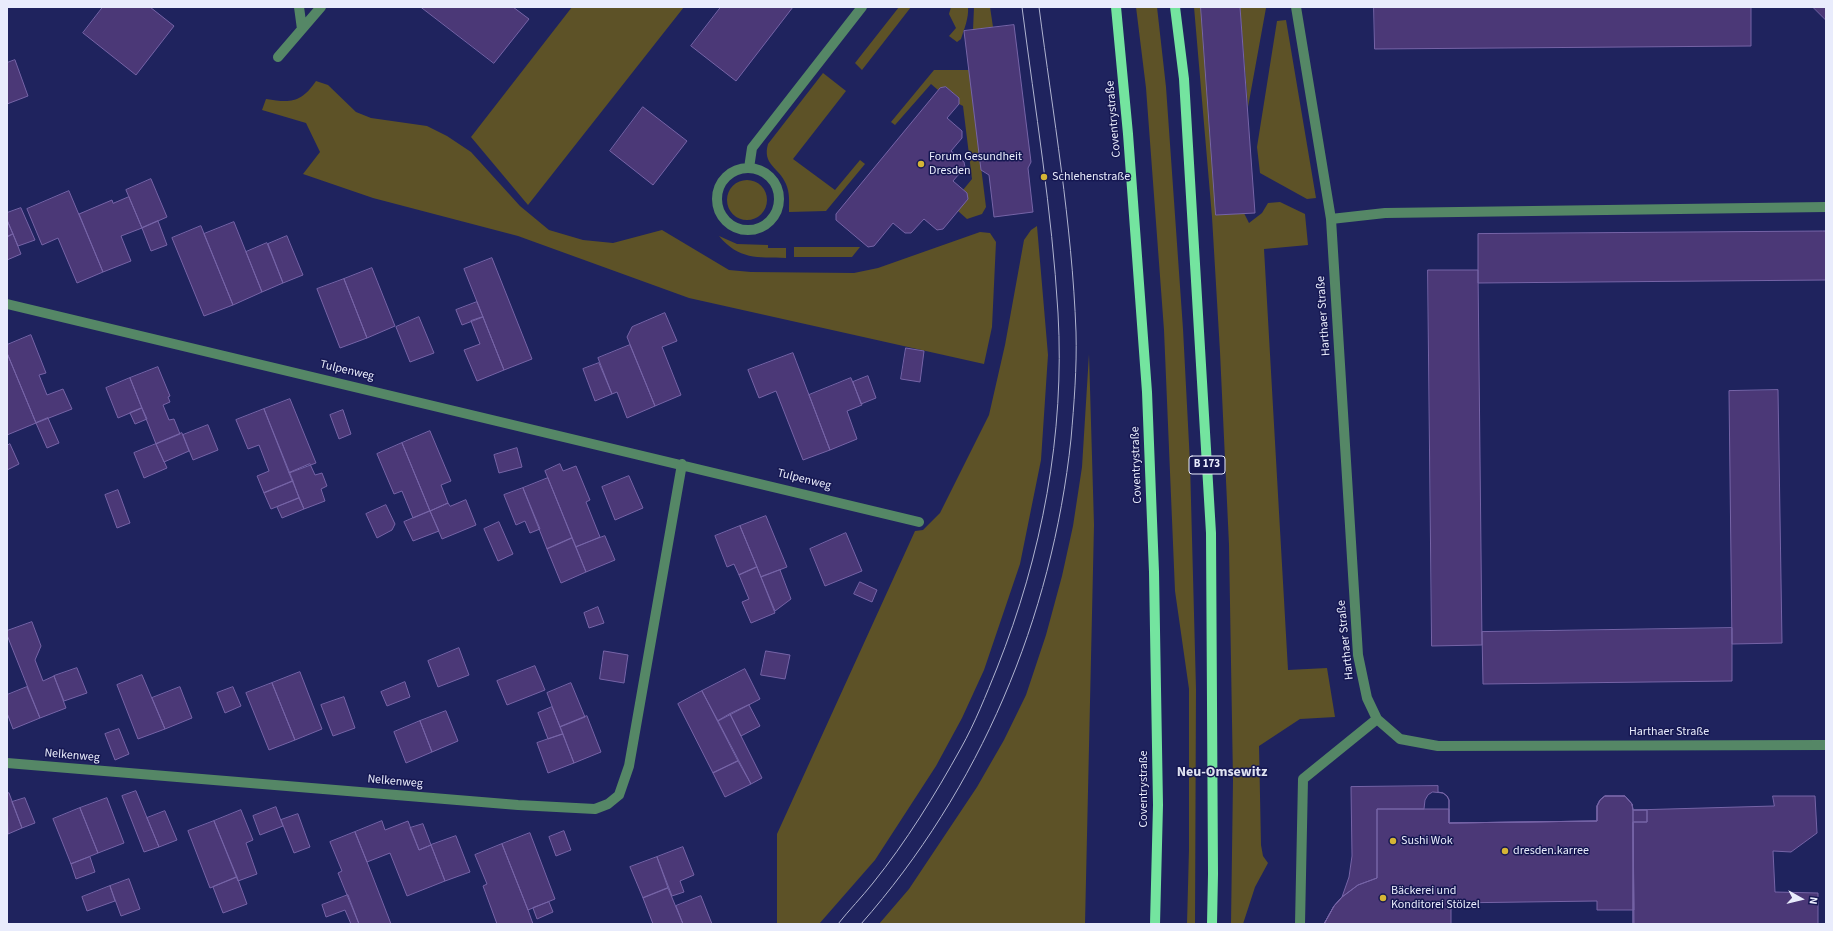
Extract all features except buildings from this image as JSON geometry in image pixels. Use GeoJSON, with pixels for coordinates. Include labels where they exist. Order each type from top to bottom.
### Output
{"type":"FeatureCollection","features":[{"type":"Feature","properties":{"kind":"main road","name":"Coventrystraße"},"geometry":{"type":"LineString","coordinates":[[1116,7],[1128,134],[1147,392],[1154,580],[1158,797],[1155,924]]}},
{"type":"Feature","properties":{"kind":"main road","name":"B 173"},"geometry":{"type":"LineString","coordinates":[[1175,7],[1184,79],[1211,532],[1212,924]]}},
{"type":"Feature","properties":{"kind":"street"},"geometry":{"type":"LineString","coordinates":[[299,7],[302,29]]}},
{"type":"Feature","properties":{"kind":"street"},"geometry":{"type":"LineString","coordinates":[[278,57],[321,7]]}},
{"type":"Feature","properties":{"kind":"street"},"geometry":{"type":"LineString","coordinates":[[749,168],[752,148],[862,7]]}},
{"type":"Feature","properties":{"kind":"street","name":"Harthaer Straße"},"geometry":{"type":"LineString","coordinates":[[1296,7],[1331,219],[1358,655],[1367,698],[1377,719],[1400,739],[1438,746],[1826,744]]}},
{"type":"Feature","properties":{"kind":"street"},"geometry":{"type":"LineString","coordinates":[[749,168],[759,170],[767,174],[774,182],[778,190],[779,200],[777,209],[767,224],[752,230],[743,230],[735,228],[722,217],[716,198],[718,188],[723,180],[731,173],[739,169],[749,168]]}},
{"type":"Feature","properties":{"kind":"street"},"geometry":{"type":"LineString","coordinates":[[1331,219],[1385,213],[1826,207]]}},
{"type":"Feature","properties":{"kind":"street","name":"Tulpenweg"},"geometry":{"type":"LineString","coordinates":[[7,304],[682,464],[919,522]]}},
{"type":"Feature","properties":{"kind":"street","name":"Nelkenweg"},"geometry":{"type":"LineString","coordinates":[[7,764],[510,804],[595,809],[608,804],[619,795],[629,766],[682,464]]}},
{"type":"Feature","properties":{"kind":"street"},"geometry":{"type":"LineString","coordinates":[[1300,924],[1303,779],[1377,719]]}},
{"type":"Feature","properties":{"kind":"shaded area"},"geometry":{"type":"Polygon","coordinates":[[[572,7],[684,7],[528,205],[471,137],[572,7]]]}},
{"type":"Feature","properties":{"kind":"shaded area"},"geometry":{"type":"Polygon","coordinates":[[[899,7],[911,7],[862,70],[855,63],[899,7]]]}},
{"type":"Feature","properties":{"kind":"shaded area"},"geometry":{"type":"Polygon","coordinates":[[[951,7],[968,7],[965,27],[961,39],[957,42],[949,36],[956,28],[949,14],[951,7]]]}},
{"type":"Feature","properties":{"kind":"shaded area"},"geometry":{"type":"Polygon","coordinates":[[[974,7],[990,7],[993,27],[973,30],[974,7]]]}},
{"type":"Feature","properties":{"kind":"shaded area"},"geometry":{"type":"Polygon","coordinates":[[[1136,7],[1157,7],[1166,87],[1183,329],[1190,463],[1196,689],[1195,924],[1187,924],[1189,849],[1189,689],[1175,591],[1164,330],[1146,88],[1136,7]]]}},
{"type":"Feature","properties":{"kind":"shaded area"},"geometry":{"type":"Polygon","coordinates":[[[1194,7],[1201,7],[1216,215],[1244,213],[1249,223],[1262,213],[1268,203],[1280,202],[1305,214],[1308,245],[1264,249],[1288,670],[1327,668],[1335,717],[1300,719],[1259,746],[1261,845],[1263,856],[1268,863],[1255,887],[1243,924],[1231,924],[1233,780],[1229,545],[1212,217],[1194,7]]]}},
{"type":"Feature","properties":{"kind":"shaded area"},"geometry":{"type":"Polygon","coordinates":[[[1240,7],[1269,7],[1266,8],[1248,107],[1240,7]]]}},
{"type":"Feature","properties":{"kind":"shaded area"},"geometry":{"type":"Polygon","coordinates":[[[1286,20],[1316,198],[1307,199],[1260,173],[1257,147],[1277,21],[1286,20]]]}},
{"type":"Feature","properties":{"kind":"shaded area"},"geometry":{"type":"Polygon","coordinates":[[[934,70],[969,70],[986,207],[982,214],[967,219],[958,211],[963,190],[972,179],[963,106],[959,104],[959,98],[946,87],[938,90],[931,84],[895,125],[891,122],[934,70]]]}},
{"type":"Feature","properties":{"kind":"shaded area"},"geometry":{"type":"Polygon","coordinates":[[[823,73],[846,91],[793,159],[835,190],[860,160],[865,164],[826,211],[789,212],[787,187],[783,178],[772,166],[767,157],[768,144],[823,73]]]}},
{"type":"Feature","properties":{"kind":"shaded area"},"geometry":{"type":"Polygon","coordinates":[[[316,81],[328,85],[356,112],[371,118],[427,126],[447,136],[471,152],[520,206],[549,230],[583,240],[613,243],[662,230],[729,270],[751,272],[854,273],[878,268],[980,232],[990,233],[996,242],[992,327],[984,364],[689,298],[518,236],[373,198],[303,174],[320,152],[306,123],[262,110],[266,99],[282,101],[295,100],[305,94],[316,81]]]}},
{"type":"Feature","properties":{"kind":"shaded area"},"geometry":{"type":"Polygon","coordinates":[[[747,180],[755,182],[761,186],[765,192],[767,200],[765,208],[761,214],[755,218],[747,220],[739,218],[733,214],[729,208],[727,200],[729,192],[733,186],[739,182],[747,180]]]}},
{"type":"Feature","properties":{"kind":"shaded area"},"geometry":{"type":"Polygon","coordinates":[[[1037,226],[1048,355],[1041,460],[1020,564],[984,670],[962,718],[936,766],[875,860],[819,924],[777,924],[777,834],[915,531],[923,530],[940,513],[989,415],[1005,345],[1024,240],[1031,230],[1037,226]]]}},
{"type":"Feature","properties":{"kind":"shaded area"},"geometry":{"type":"Polygon","coordinates":[[[719,236],[737,244],[768,245],[768,248],[786,248],[786,258],[749,256],[726,244],[719,236]]]}},
{"type":"Feature","properties":{"kind":"shaded area"},"geometry":{"type":"Polygon","coordinates":[[[794,247],[860,247],[852,257],[794,257],[794,247]]]}},
{"type":"Feature","properties":{"kind":"shaded area"},"geometry":{"type":"Polygon","coordinates":[[[1089,354],[1094,525],[1085,924],[879,924],[909,889],[977,787],[1004,740],[1026,695],[1046,635],[1062,576],[1073,526],[1082,467],[1089,354]]]}},
{"type":"Feature","properties":{"kind":"tram line"},"geometry":{"type":"LineString","coordinates":[[838,924],[873,883],[920,818],[971,729],[997,668],[1013,625],[1038,538],[1047,494],[1054,449],[1058,404],[1058,313],[1052,236],[1022,7]]}},
{"type":"Feature","properties":{"kind":"tram line"},"geometry":{"type":"LineString","coordinates":[[861,924],[903,872],[941,816],[975,758],[1004,698],[1028,636],[1047,571],[1061,506],[1071,439],[1076,372],[1076,332],[1074,291],[1066,210],[1039,7]]}},
{"type":"Feature","properties":{"kind":"place","name":"Forum Gesundheit Dresden"},"geometry":{"type":"Point","coordinates":[921,164]}},
{"type":"Feature","properties":{"kind":"place","name":"Schlehenstraße"},"geometry":{"type":"Point","coordinates":[1044,177]}},
{"type":"Feature","properties":{"kind":"place","name":"Sushi Wok"},"geometry":{"type":"Point","coordinates":[1393,841]}},
{"type":"Feature","properties":{"kind":"place","name":"dresden.karree"},"geometry":{"type":"Point","coordinates":[1505,851]}},
{"type":"Feature","properties":{"kind":"place","name":"Bäckerei und Konditorei Stölzel"},"geometry":{"type":"Point","coordinates":[1383,898]}},
{"type":"Feature","properties":{"kind":"district","name":"Neu-Omsewitz"},"geometry":{"type":"Point","coordinates":[1222,773]}}]}
